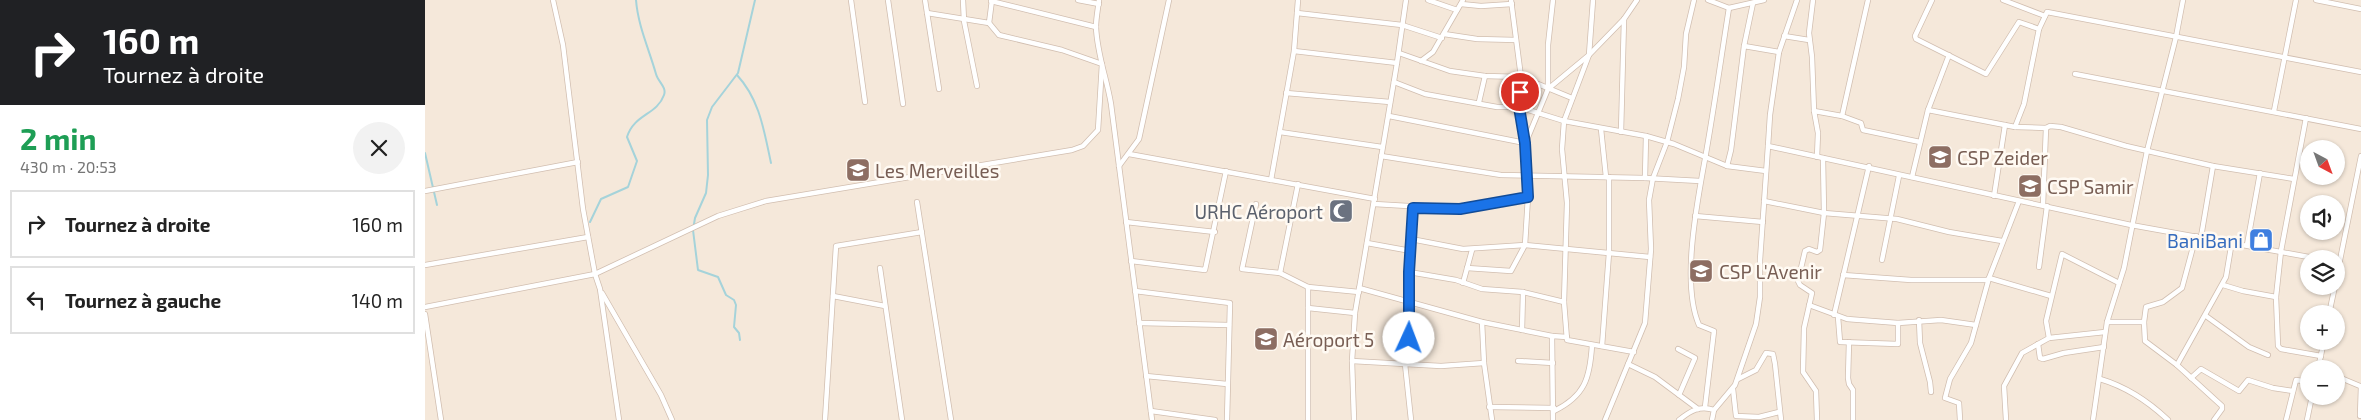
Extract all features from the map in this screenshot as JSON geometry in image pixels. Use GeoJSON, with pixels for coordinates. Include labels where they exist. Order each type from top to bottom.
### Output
{"type":"FeatureCollection","features":[{"type":"Feature","properties":{"kind":"street"},"geometry":{"type":"LineString","coordinates":[[553,0],[563,45],[588,237],[600,289],[619,420]]}},
{"type":"Feature","properties":{"kind":"street"},"geometry":{"type":"LineString","coordinates":[[851,0],[865,102]]}},
{"type":"Feature","properties":{"kind":"street"},"geometry":{"type":"LineString","coordinates":[[888,0],[903,104]]}},
{"type":"Feature","properties":{"kind":"street"},"geometry":{"type":"LineString","coordinates":[[925,0],[939,89]]}},
{"type":"Feature","properties":{"kind":"street"},"geometry":{"type":"LineString","coordinates":[[963,0],[964,21],[977,86]]}},
{"type":"Feature","properties":{"kind":"street"},"geometry":{"type":"LineString","coordinates":[[989,24],[991,0],[1096,27]]}},
{"type":"Feature","properties":{"kind":"street"},"geometry":{"type":"LineString","coordinates":[[1078,0],[1099,2],[1096,27],[1101,64],[1110,96],[1152,420]]}},
{"type":"Feature","properties":{"kind":"street"},"geometry":{"type":"LineString","coordinates":[[1119,166],[1139,140],[1169,0]]}},
{"type":"Feature","properties":{"kind":"street"},"geometry":{"type":"LineString","coordinates":[[1271,180],[1293,51],[1298,0]]}},
{"type":"Feature","properties":{"kind":"street"},"geometry":{"type":"LineString","coordinates":[[1354,420],[1352,361],[1355,313],[1382,147],[1389,116],[1406,0]]}},
{"type":"Feature","properties":{"kind":"street"},"geometry":{"type":"LineString","coordinates":[[1428,0],[1457,10]]}},
{"type":"Feature","properties":{"kind":"street"},"geometry":{"type":"LineString","coordinates":[[1525,143],[1548,89],[1548,45],[1553,0]]}},
{"type":"Feature","properties":{"kind":"street"},"geometry":{"type":"LineString","coordinates":[[1593,0],[1589,55],[1564,121],[1564,176],[1567,203],[1564,302],[1567,340],[1634,352]]}},
{"type":"Feature","properties":{"kind":"street"},"geometry":{"type":"LineString","coordinates":[[1548,89],[1589,55],[1624,19],[1637,0]]}},
{"type":"Feature","properties":{"kind":"street"},"geometry":{"type":"LineString","coordinates":[[1605,420],[1645,323],[1650,257],[1649,200],[1653,178],[1667,142],[1678,99],[1684,67],[1686,34],[1694,0]]}},
{"type":"Feature","properties":{"kind":"street"},"geometry":{"type":"LineString","coordinates":[[1708,0],[1729,8],[1765,0]]}},
{"type":"Feature","properties":{"kind":"street"},"geometry":{"type":"LineString","coordinates":[[1712,420],[1714,410],[1733,389],[1738,379],[1759,310],[1771,108],[1779,52],[1797,0]]}},
{"type":"Feature","properties":{"kind":"street"},"geometry":{"type":"LineString","coordinates":[[1813,0],[1809,40],[1812,57],[1814,111],[1818,132],[1824,213],[1820,250],[1817,252],[1809,249],[1805,251],[1798,281],[1799,285],[1812,293],[1803,342],[1803,372],[1816,391],[1817,420]]}},
{"type":"Feature","properties":{"kind":"street"},"geometry":{"type":"LineString","coordinates":[[1842,116],[1868,0],[1864,0]]}},
{"type":"Feature","properties":{"kind":"street"},"geometry":{"type":"LineString","coordinates":[[1932,0],[1915,37],[1987,74],[2019,22],[2039,30]]}},
{"type":"Feature","properties":{"kind":"street"},"geometry":{"type":"LineString","coordinates":[[2003,0],[2045,16]]}},
{"type":"Feature","properties":{"kind":"street"},"geometry":{"type":"LineString","coordinates":[[2093,420],[2107,322],[2124,268],[2147,151],[2176,36],[2183,0]]}},
{"type":"Feature","properties":{"kind":"street"},"geometry":{"type":"LineString","coordinates":[[2274,111],[2296,0]]}},
{"type":"Feature","properties":{"kind":"street"},"geometry":{"type":"LineString","coordinates":[[2316,0],[2331,1],[2361,8]]}},
{"type":"Feature","properties":{"kind":"street"},"geometry":{"type":"LineString","coordinates":[[1421,61],[1433,52],[1462,2],[1481,6],[1512,2],[1521,77],[1519,107],[1525,143],[1527,175],[1528,197],[1525,246],[1511,272],[1467,268]]}},
{"type":"Feature","properties":{"kind":"street"},"geometry":{"type":"LineString","coordinates":[[1727,166],[1731,150],[1744,46],[1753,3]]}},
{"type":"Feature","properties":{"kind":"street"},"geometry":{"type":"LineString","coordinates":[[1705,407],[1714,331],[1699,324],[1692,297],[1692,239],[1729,8]]}},
{"type":"Feature","properties":{"kind":"street"},"geometry":{"type":"LineString","coordinates":[[2015,127],[2024,104],[2039,30],[2045,16],[2050,12],[2361,72]]}},
{"type":"Feature","properties":{"kind":"street"},"geometry":{"type":"LineString","coordinates":[[927,13],[989,24],[999,34],[1062,50],[1101,64]]}},
{"type":"Feature","properties":{"kind":"street"},"geometry":{"type":"LineString","coordinates":[[1297,13],[1402,25],[1443,36],[1477,40],[1516,40]]}},
{"type":"Feature","properties":{"kind":"street"},"geometry":{"type":"LineString","coordinates":[[1621,132],[1624,19]]}},
{"type":"Feature","properties":{"kind":"street"},"geometry":{"type":"LineString","coordinates":[[1785,36],[1809,40]]}},
{"type":"Feature","properties":{"kind":"street"},"geometry":{"type":"LineString","coordinates":[[1744,46],[1779,52]]}},
{"type":"Feature","properties":{"kind":"street"},"geometry":{"type":"LineString","coordinates":[[1293,51],[1397,63]]}},
{"type":"Feature","properties":{"kind":"street"},"geometry":{"type":"LineString","coordinates":[[1399,53],[1450,71],[1485,76],[1521,77],[1572,98]]}},
{"type":"Feature","properties":{"kind":"street"},"geometry":{"type":"LineString","coordinates":[[1912,177],[1928,110],[1949,55]]}},
{"type":"Feature","properties":{"kind":"street"},"geometry":{"type":"LineString","coordinates":[[425,307],[595,274],[718,216],[766,201],[1072,150],[1083,146],[1098,130],[1101,64]]}},
{"type":"Feature","properties":{"kind":"street"},"geometry":{"type":"LineString","coordinates":[[2075,74],[2361,129]]}},
{"type":"Feature","properties":{"kind":"street"},"geometry":{"type":"LineString","coordinates":[[1479,102],[1485,76]]}},
{"type":"Feature","properties":{"kind":"street"},"geometry":{"type":"LineString","coordinates":[[1394,82],[1425,94],[1479,102],[1497,107],[1519,107],[1564,121],[1646,136],[1667,142],[1727,166],[1766,171]]}},
{"type":"Feature","properties":{"kind":"street"},"geometry":{"type":"LineString","coordinates":[[1286,93],[1390,102]]}},
{"type":"Feature","properties":{"kind":"street"},"geometry":{"type":"LineString","coordinates":[[1928,110],[2015,127],[2061,127],[2147,151],[2213,166],[2294,179]]}},
{"type":"Feature","properties":{"kind":"street"},"geometry":{"type":"LineString","coordinates":[[1814,111],[1842,116],[1861,123],[1863,130],[1920,142]]}},
{"type":"Feature","properties":{"kind":"street"},"geometry":{"type":"LineString","coordinates":[[1389,116],[1525,143]]}},
{"type":"Feature","properties":{"kind":"street"},"geometry":{"type":"LineString","coordinates":[[2306,118],[2281,251],[2276,297],[2278,348],[2321,356]]}},
{"type":"Feature","properties":{"kind":"street"},"geometry":{"type":"LineString","coordinates":[[1994,196],[2005,125]]}},
{"type":"Feature","properties":{"kind":"street"},"geometry":{"type":"LineString","coordinates":[[2039,267],[2045,206],[2046,128]]}},
{"type":"Feature","properties":{"kind":"street"},"geometry":{"type":"LineString","coordinates":[[1601,129],[1607,177],[1609,252],[1602,346]]}},
{"type":"Feature","properties":{"kind":"street"},"geometry":{"type":"LineString","coordinates":[[1280,132],[1382,147]]}},
{"type":"Feature","properties":{"kind":"street"},"geometry":{"type":"LineString","coordinates":[[1645,178],[1646,136]]}},
{"type":"Feature","properties":{"kind":"street"},"geometry":{"type":"LineString","coordinates":[[1768,146],[1869,166],[1899,176],[1912,177],[2131,225],[2232,241],[2300,255]]}},
{"type":"Feature","properties":{"kind":"street"},"geometry":{"type":"LineString","coordinates":[[1129,154],[1375,198]]}},
{"type":"Feature","properties":{"kind":"street"},"geometry":{"type":"LineString","coordinates":[[1381,156],[1501,175],[1653,178],[1700,181]]}},
{"type":"Feature","properties":{"kind":"street"},"geometry":{"type":"LineString","coordinates":[[2341,250],[2361,156]]}},
{"type":"Feature","properties":{"kind":"street"},"geometry":{"type":"LineString","coordinates":[[425,191],[578,162]]}},
{"type":"Feature","properties":{"kind":"street"},"geometry":{"type":"LineString","coordinates":[[1869,166],[1843,275],[1836,316],[1839,341],[1898,344],[1898,323]]}},
{"type":"Feature","properties":{"kind":"street"},"geometry":{"type":"LineString","coordinates":[[2213,166],[2198,237],[2182,288],[2163,302],[2146,307],[2144,322],[2145,341],[2177,365],[2223,407],[2214,420]]}},
{"type":"Feature","properties":{"kind":"street"},"geometry":{"type":"LineString","coordinates":[[1131,261],[1205,270],[1215,232],[1226,171]]}},
{"type":"Feature","properties":{"kind":"street"},"geometry":{"type":"LineString","coordinates":[[2247,245],[2260,173]]}},
{"type":"Feature","properties":{"kind":"street"},"geometry":{"type":"LineString","coordinates":[[1882,260],[1899,176]]}},
{"type":"Feature","properties":{"kind":"street"},"geometry":{"type":"LineString","coordinates":[[1279,273],[1298,184]]}},
{"type":"Feature","properties":{"kind":"street"},"geometry":{"type":"LineString","coordinates":[[2355,189],[2361,191]]}},
{"type":"Feature","properties":{"kind":"street"},"geometry":{"type":"LineString","coordinates":[[1374,204],[1413,208],[1460,209],[1528,197]]}},
{"type":"Feature","properties":{"kind":"street"},"geometry":{"type":"LineString","coordinates":[[1960,420],[1959,402],[1945,398],[1950,379],[1971,343],[1989,279],[2002,241],[2019,201]]}},
{"type":"Feature","properties":{"kind":"street"},"geometry":{"type":"LineString","coordinates":[[917,202],[951,420]]}},
{"type":"Feature","properties":{"kind":"street"},"geometry":{"type":"LineString","coordinates":[[1764,202],[1857,218],[1889,219],[2002,241]]}},
{"type":"Feature","properties":{"kind":"street"},"geometry":{"type":"LineString","coordinates":[[1256,204],[1243,270],[1279,273],[1308,287],[1359,290],[1410,300],[1482,322],[1552,336],[1567,337]]}},
{"type":"Feature","properties":{"kind":"street"},"geometry":{"type":"LineString","coordinates":[[1409,338],[1409,272],[1413,208]]}},
{"type":"Feature","properties":{"kind":"street"},"geometry":{"type":"LineString","coordinates":[[1695,216],[1763,222]]}},
{"type":"Feature","properties":{"kind":"street"},"geometry":{"type":"LineString","coordinates":[[1126,222],[1215,232]]}},
{"type":"Feature","properties":{"kind":"street"},"geometry":{"type":"LineString","coordinates":[[825,420],[836,246],[922,232]]}},
{"type":"Feature","properties":{"kind":"street"},"geometry":{"type":"LineString","coordinates":[[425,265],[588,237]]}},
{"type":"Feature","properties":{"kind":"street"},"geometry":{"type":"LineString","coordinates":[[1411,239],[1472,250],[1525,246],[1650,257]]}},
{"type":"Feature","properties":{"kind":"street"},"geometry":{"type":"LineString","coordinates":[[2177,365],[2227,276],[2232,241]]}},
{"type":"Feature","properties":{"kind":"street"},"geometry":{"type":"LineString","coordinates":[[1367,243],[1411,251]]}},
{"type":"Feature","properties":{"kind":"street"},"geometry":{"type":"LineString","coordinates":[[1463,283],[1472,250]]}},
{"type":"Feature","properties":{"kind":"street"},"geometry":{"type":"LineString","coordinates":[[2049,338],[2046,321],[2062,254],[2119,283]]}},
{"type":"Feature","properties":{"kind":"street"},"geometry":{"type":"LineString","coordinates":[[880,268],[902,420]]}},
{"type":"Feature","properties":{"kind":"street"},"geometry":{"type":"LineString","coordinates":[[1409,272],[1463,283],[1482,289],[1523,292],[1564,302]]}},
{"type":"Feature","properties":{"kind":"street"},"geometry":{"type":"LineString","coordinates":[[1843,275],[1911,280],[1989,279],[2051,296]]}},
{"type":"Feature","properties":{"kind":"street"},"geometry":{"type":"LineString","coordinates":[[2223,285],[2276,297]]}},
{"type":"Feature","properties":{"kind":"street"},"geometry":{"type":"LineString","coordinates":[[1307,420],[1308,287]]}},
{"type":"Feature","properties":{"kind":"street"},"geometry":{"type":"LineString","coordinates":[[600,289],[661,395],[672,420]]}},
{"type":"Feature","properties":{"kind":"street"},"geometry":{"type":"LineString","coordinates":[[1135,291],[1230,303],[1227,420]]}},
{"type":"Feature","properties":{"kind":"street"},"geometry":{"type":"LineString","coordinates":[[1522,330],[1523,292]]}},
{"type":"Feature","properties":{"kind":"street"},"geometry":{"type":"LineString","coordinates":[[833,296],[885,306]]}},
{"type":"Feature","properties":{"kind":"street"},"geometry":{"type":"LineString","coordinates":[[1809,305],[1836,316],[1898,323],[1919,320],[1941,320],[1977,325]]}},
{"type":"Feature","properties":{"kind":"street"},"geometry":{"type":"LineString","coordinates":[[1308,308],[1355,313]]}},
{"type":"Feature","properties":{"kind":"street"},"geometry":{"type":"LineString","coordinates":[[425,314],[427,345],[441,420]]}},
{"type":"Feature","properties":{"kind":"street"},"geometry":{"type":"LineString","coordinates":[[2206,316],[2249,347],[2269,355]]}},
{"type":"Feature","properties":{"kind":"street"},"geometry":{"type":"LineString","coordinates":[[1919,320],[1920,343],[1931,392]]}},
{"type":"Feature","properties":{"kind":"street"},"geometry":{"type":"LineString","coordinates":[[1482,322],[1484,363],[1492,420]]}},
{"type":"Feature","properties":{"kind":"street"},"geometry":{"type":"LineString","coordinates":[[2107,322],[2144,322]]}},
{"type":"Feature","properties":{"kind":"street"},"geometry":{"type":"LineString","coordinates":[[1139,323],[1229,325]]}},
{"type":"Feature","properties":{"kind":"street"},"geometry":{"type":"LineString","coordinates":[[2006,420],[2004,386],[2020,356],[2049,338],[2105,332]]}},
{"type":"Feature","properties":{"kind":"street"},"geometry":{"type":"LineString","coordinates":[[1552,336],[1553,420]]}},
{"type":"Feature","properties":{"kind":"street"},"geometry":{"type":"LineString","coordinates":[[1849,342],[1848,378],[1853,390],[1853,420]]}},
{"type":"Feature","properties":{"kind":"street"},"geometry":{"type":"LineString","coordinates":[[2038,344],[2040,358],[2043,359],[2064,353],[2104,347]]}},
{"type":"Feature","properties":{"kind":"street"},"geometry":{"type":"LineString","coordinates":[[1489,408],[1554,410],[1563,407],[1584,389],[1591,360],[1592,345]]}},
{"type":"Feature","properties":{"kind":"street"},"geometry":{"type":"LineString","coordinates":[[1678,349],[1695,358],[1679,395]]}},
{"type":"Feature","properties":{"kind":"street"},"geometry":{"type":"LineString","coordinates":[[2320,360],[2322,350]]}},
{"type":"Feature","properties":{"kind":"street"},"geometry":{"type":"LineString","coordinates":[[1738,379],[1756,370],[1766,353],[1773,354],[1781,420]]}},
{"type":"Feature","properties":{"kind":"street"},"geometry":{"type":"LineString","coordinates":[[1352,361],[1441,366],[1484,363]]}},
{"type":"Feature","properties":{"kind":"street"},"geometry":{"type":"LineString","coordinates":[[1518,361],[1553,363]]}},
{"type":"Feature","properties":{"kind":"street"},"geometry":{"type":"LineString","coordinates":[[1405,364],[1411,420]]}},
{"type":"Feature","properties":{"kind":"street"},"geometry":{"type":"LineString","coordinates":[[1628,364],[1655,377],[1698,409]]}},
{"type":"Feature","properties":{"kind":"street"},"geometry":{"type":"LineString","coordinates":[[2191,378],[2201,369],[2239,391],[2248,380],[2273,388],[2293,391]]}},
{"type":"Feature","properties":{"kind":"street"},"geometry":{"type":"LineString","coordinates":[[1146,376],[1227,384]]}},
{"type":"Feature","properties":{"kind":"street"},"geometry":{"type":"LineString","coordinates":[[2100,379],[2121,386],[2137,395],[2168,420]]}},
{"type":"Feature","properties":{"kind":"street"},"geometry":{"type":"LineString","coordinates":[[2286,420],[2296,380],[2300,381]]}},
{"type":"Feature","properties":{"kind":"street"},"geometry":{"type":"LineString","coordinates":[[2345,380],[2361,386],[2360,416]]}},
{"type":"Feature","properties":{"kind":"street"},"geometry":{"type":"LineString","coordinates":[[1733,389],[1736,418],[1765,418],[1779,412]]}},
{"type":"Feature","properties":{"kind":"street"},"geometry":{"type":"LineString","coordinates":[[2307,420],[2310,405]]}},
{"type":"Feature","properties":{"kind":"street"},"geometry":{"type":"LineString","coordinates":[[1679,420],[1705,407],[1714,410]]}},
{"type":"Feature","properties":{"kind":"street"},"geometry":{"type":"LineString","coordinates":[[1151,411],[1215,420]]}},
{"type":"Feature","properties":{"kind":"shaded area"},"geometry":{"type":"Polygon","coordinates":[[[425,0],[2361,0],[2361,420],[425,420],[425,0]]]}},
{"type":"Feature","properties":{"kind":"waterway"},"geometry":{"type":"LineString","coordinates":[[590,222],[601,199],[628,187],[637,161],[627,137],[630,129],[661,102],[665,92],[657,77],[644,37],[636,0]]}},
{"type":"Feature","properties":{"kind":"waterway"},"geometry":{"type":"LineString","coordinates":[[740,340],[739,333],[734,327],[736,305],[734,300],[726,295],[718,277],[698,270],[693,230],[695,218],[706,193],[708,175],[707,120],[712,107],[738,73],[755,0]]}},
{"type":"Feature","properties":{"kind":"waterway"},"geometry":{"type":"LineString","coordinates":[[737,75],[756,105],[771,163]]}},
{"type":"Feature","properties":{"kind":"waterway"},"geometry":{"type":"LineString","coordinates":[[425,153],[437,205]]}},
{"type":"Feature","properties":{"kind":"place","name":"CSP Zeider"},"geometry":{"type":"Point","coordinates":[1940,157]}},
{"type":"Feature","properties":{"kind":"place","name":"Les Merveilles"},"geometry":{"type":"Point","coordinates":[858,170]}},
{"type":"Feature","properties":{"kind":"place","name":"CSP Samir"},"geometry":{"type":"Point","coordinates":[2030,186]}},
{"type":"Feature","properties":{"kind":"place","name":"URHC Aéroport"},"geometry":{"type":"Point","coordinates":[1341,211]}},
{"type":"Feature","properties":{"kind":"place","name":"BaniBani"},"geometry":{"type":"Point","coordinates":[2261,240]}},
{"type":"Feature","properties":{"kind":"place","name":"CSP L'Avenir"},"geometry":{"type":"Point","coordinates":[1701,271]}},
{"type":"Feature","properties":{"kind":"place","name":"Aéroport 5"},"geometry":{"type":"Point","coordinates":[1266,339]}},
{"type":"Feature","properties":{"kind":"route"},"geometry":{"type":"LineString","coordinates":[[1409,338],[1409,272],[1413,208],[1460,209],[1528,197],[1525,143],[1519,107],[1520,92]]}}]}
